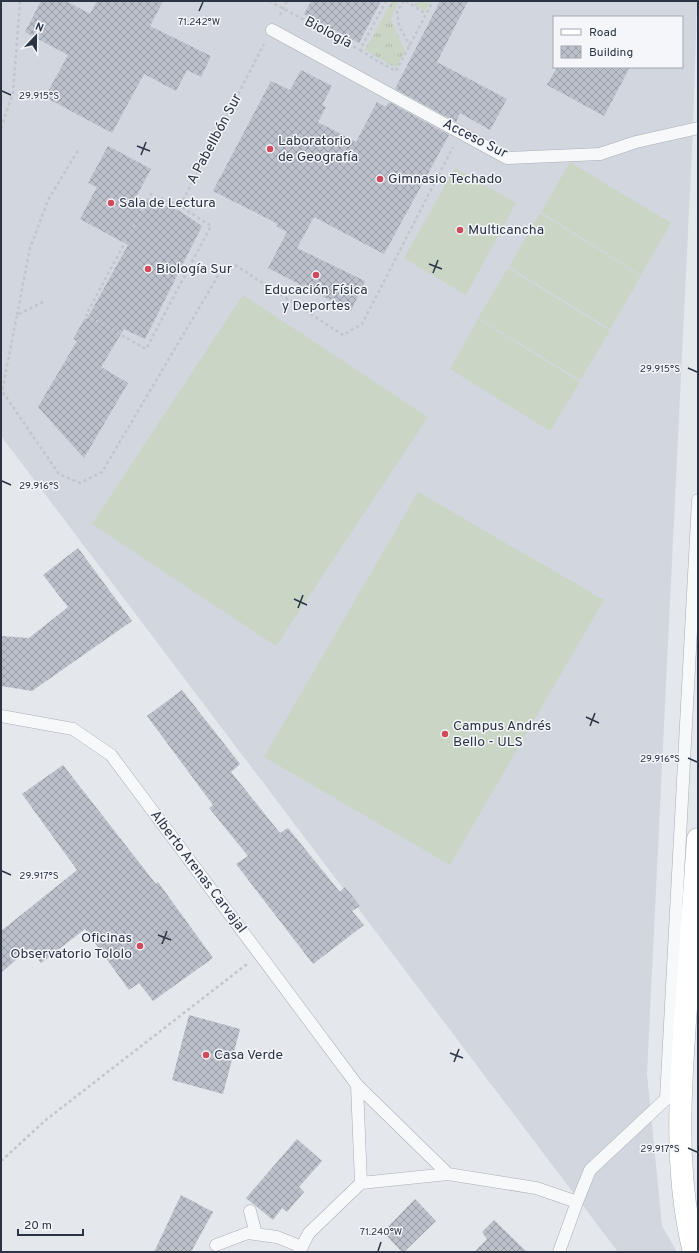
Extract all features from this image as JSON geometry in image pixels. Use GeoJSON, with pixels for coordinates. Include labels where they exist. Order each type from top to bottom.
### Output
{"type":"FeatureCollection","features":[{"type":"Feature","properties":{"kind":"main road"},"geometry":{"type":"LineString","coordinates":[[694,1252],[687,1224],[681,1179],[680,1087],[698,839]]}},
{"type":"Feature","properties":{"kind":"lane","name":"Acceso Sur"},"geometry":{"type":"LineString","coordinates":[[272,30],[507,158],[600,154],[636,142],[698,128]]}},
{"type":"Feature","properties":{"kind":"lane"},"geometry":{"type":"LineString","coordinates":[[560,1252],[577,1202],[590,1170],[666,1099],[698,500]]}},
{"type":"Feature","properties":{"kind":"lane","name":"Alberto Arenas Carvajal"},"geometry":{"type":"LineString","coordinates":[[1,716],[73,729],[111,755],[357,1085],[448,1174]]}},
{"type":"Feature","properties":{"kind":"lane"},"geometry":{"type":"LineString","coordinates":[[357,1085],[362,1183]]}},
{"type":"Feature","properties":{"kind":"lane"},"geometry":{"type":"LineString","coordinates":[[216,1245],[248,1233],[277,1237],[301,1249],[309,1233],[362,1183],[448,1174],[536,1188],[577,1202]]}},
{"type":"Feature","properties":{"kind":"lane"},"geometry":{"type":"LineString","coordinates":[[250,1211],[256,1234]]}},
{"type":"Feature","properties":{"kind":"path"},"geometry":{"type":"LineString","coordinates":[[1,128],[13,93],[20,1]]}},
{"type":"Feature","properties":{"kind":"path","name":"Biología"},"geometry":{"type":"LineString","coordinates":[[269,1],[360,50],[386,1]]}},
{"type":"Feature","properties":{"kind":"path","name":"A Pabellbón Sur"},"geometry":{"type":"LineString","coordinates":[[180,206],[287,1]]}},
{"type":"Feature","properties":{"kind":"path"},"geometry":{"type":"LineString","coordinates":[[410,46],[400,26],[397,11],[405,1],[426,14]]}},
{"type":"Feature","properties":{"kind":"path"},"geometry":{"type":"LineString","coordinates":[[360,50],[396,71],[433,1]]}},
{"type":"Feature","properties":{"kind":"path"},"geometry":{"type":"LineString","coordinates":[[79,149],[48,200],[30,248],[2,391],[59,474],[80,483],[102,472],[222,269],[235,265],[343,334],[362,324],[460,132]]}},
{"type":"Feature","properties":{"kind":"path"},"geometry":{"type":"LineString","coordinates":[[151,194],[180,206],[211,226],[146,349],[86,315],[151,194]]}},
{"type":"Feature","properties":{"kind":"path"},"geometry":{"type":"LineString","coordinates":[[16,315],[43,302]]}},
{"type":"Feature","properties":{"kind":"path"},"geometry":{"type":"LineString","coordinates":[[1,1161],[47,1119],[260,954]]}},
{"type":"Feature","properties":{"kind":"shaded area","name":"Campus Andrés Bello - ULS"},"geometry":{"type":"Polygon","coordinates":[[[1,1],[697,1],[693,129],[647,1074],[662,1226],[677,1252],[618,1252],[1,436],[1,1]]]}},
{"type":"Feature","properties":{"kind":"green space"},"geometry":{"type":"Polygon","coordinates":[[[392,1],[399,1],[391,19],[405,51],[396,68],[365,50],[392,1]]]}},
{"type":"Feature","properties":{"kind":"green space"},"geometry":{"type":"Polygon","coordinates":[[[414,1],[431,1],[425,11],[415,5],[414,1]]]}},
{"type":"Feature","properties":{"kind":"green space"},"geometry":{"type":"Polygon","coordinates":[[[570,162],[671,223],[641,275],[541,212],[570,162]]]}},
{"type":"Feature","properties":{"kind":"green space","name":"Multicancha"},"geometry":{"type":"Polygon","coordinates":[[[455,168],[516,203],[466,295],[404,258],[455,168]]]}},
{"type":"Feature","properties":{"kind":"green space"},"geometry":{"type":"Polygon","coordinates":[[[540,213],[641,276],[610,329],[509,267],[540,213]]]}},
{"type":"Feature","properties":{"kind":"green space"},"geometry":{"type":"Polygon","coordinates":[[[508,268],[610,331],[580,380],[478,318],[508,268]]]}},
{"type":"Feature","properties":{"kind":"green space"},"geometry":{"type":"Polygon","coordinates":[[[243,295],[428,417],[276,646],[92,524],[243,295]]]}},
{"type":"Feature","properties":{"kind":"green space"},"geometry":{"type":"Polygon","coordinates":[[[478,319],[580,382],[550,431],[450,369],[478,319]]]}},
{"type":"Feature","properties":{"kind":"green space"},"geometry":{"type":"Polygon","coordinates":[[[418,492],[604,600],[450,865],[264,757],[418,492]]]}},
{"type":"Feature","properties":{"kind":"building"},"geometry":{"type":"Polygon","coordinates":[[[41,1],[66,1],[90,14],[97,1],[163,1],[150,26],[211,56],[201,77],[187,70],[176,91],[144,74],[112,133],[45,97],[68,55],[25,32],[41,1]]]}},
{"type":"Feature","properties":{"kind":"building"},"geometry":{"type":"Polygon","coordinates":[[[311,1],[381,1],[359,43],[304,14],[311,1]]]}},
{"type":"Feature","properties":{"kind":"building"},"geometry":{"type":"Polygon","coordinates":[[[440,1],[468,1],[437,62],[507,99],[490,130],[460,113],[456,122],[395,89],[440,1]]]}},
{"type":"Feature","properties":{"kind":"building"},"geometry":{"type":"Polygon","coordinates":[[[556,68],[629,68],[604,116],[547,85],[556,68]]]}},
{"type":"Feature","properties":{"kind":"building"},"geometry":{"type":"Polygon","coordinates":[[[301,70],[332,86],[322,105],[326,107],[318,122],[356,142],[377,102],[386,107],[389,102],[449,135],[384,254],[314,217],[297,248],[365,281],[351,311],[268,268],[287,232],[276,226],[278,224],[213,191],[271,81],[290,90],[301,70]]]}},
{"type":"Feature","properties":{"kind":"building"},"geometry":{"type":"Polygon","coordinates":[[[108,146],[151,169],[136,197],[178,210],[202,226],[145,339],[124,329],[101,367],[128,383],[84,458],[38,407],[77,341],[73,339],[85,318],[87,319],[128,245],[80,219],[97,187],[88,183],[108,146]]]}},
{"type":"Feature","properties":{"kind":"building"},"geometry":{"type":"Polygon","coordinates":[[[78,548],[132,621],[32,691],[1,686],[1,636],[29,638],[68,607],[43,575],[78,548]]]}},
{"type":"Feature","properties":{"kind":"building"},"geometry":{"type":"Polygon","coordinates":[[[182,690],[240,764],[231,772],[280,833],[288,828],[340,892],[345,887],[360,906],[352,911],[364,925],[313,964],[236,864],[248,856],[209,808],[213,805],[147,716],[182,690]]]}},
{"type":"Feature","properties":{"kind":"building"},"geometry":{"type":"Polygon","coordinates":[[[63,765],[156,884],[158,882],[213,958],[153,1001],[139,983],[129,990],[85,929],[41,963],[29,948],[1,973],[1,931],[77,870],[22,794],[63,765]]]}},
{"type":"Feature","properties":{"kind":"building","name":"Casa Verde"},"geometry":{"type":"Polygon","coordinates":[[[189,1015],[240,1029],[223,1094],[172,1080],[189,1015]]]}},
{"type":"Feature","properties":{"kind":"building"},"geometry":{"type":"Polygon","coordinates":[[[297,1139],[322,1161],[299,1187],[304,1192],[287,1212],[282,1208],[273,1220],[246,1198],[297,1139]]]}},
{"type":"Feature","properties":{"kind":"building"},"geometry":{"type":"Polygon","coordinates":[[[181,1195],[213,1212],[191,1252],[154,1252],[181,1195]]]}},
{"type":"Feature","properties":{"kind":"building"},"geometry":{"type":"Polygon","coordinates":[[[415,1199],[436,1221],[404,1252],[402,1252],[383,1232],[415,1199]]]}},
{"type":"Feature","properties":{"kind":"building"},"geometry":{"type":"Polygon","coordinates":[[[494,1220],[527,1252],[474,1252],[487,1239],[482,1232],[494,1220]]]}},
{"type":"Feature","properties":{"kind":"place","name":"Laboratorio de Geografía"},"geometry":{"type":"Point","coordinates":[270,149]}},
{"type":"Feature","properties":{"kind":"place","name":"Gimnasio Techado"},"geometry":{"type":"Point","coordinates":[380,179]}},
{"type":"Feature","properties":{"kind":"place","name":"Sala de Lectura"},"geometry":{"type":"Point","coordinates":[111,203]}},
{"type":"Feature","properties":{"kind":"place","name":"Multicancha"},"geometry":{"type":"Point","coordinates":[460,230]}},
{"type":"Feature","properties":{"kind":"place","name":"Biología Sur"},"geometry":{"type":"Point","coordinates":[148,269]}},
{"type":"Feature","properties":{"kind":"place","name":"Educación Física y Deportes"},"geometry":{"type":"Point","coordinates":[316,275]}},
{"type":"Feature","properties":{"kind":"place","name":"Campus Andrés Bello - ULS"},"geometry":{"type":"Point","coordinates":[445,734]}},
{"type":"Feature","properties":{"kind":"place","name":"Oficinas Observatorio Tololo"},"geometry":{"type":"Point","coordinates":[140,946]}},
{"type":"Feature","properties":{"kind":"place","name":"Casa Verde"},"geometry":{"type":"Point","coordinates":[206,1055]}}]}
